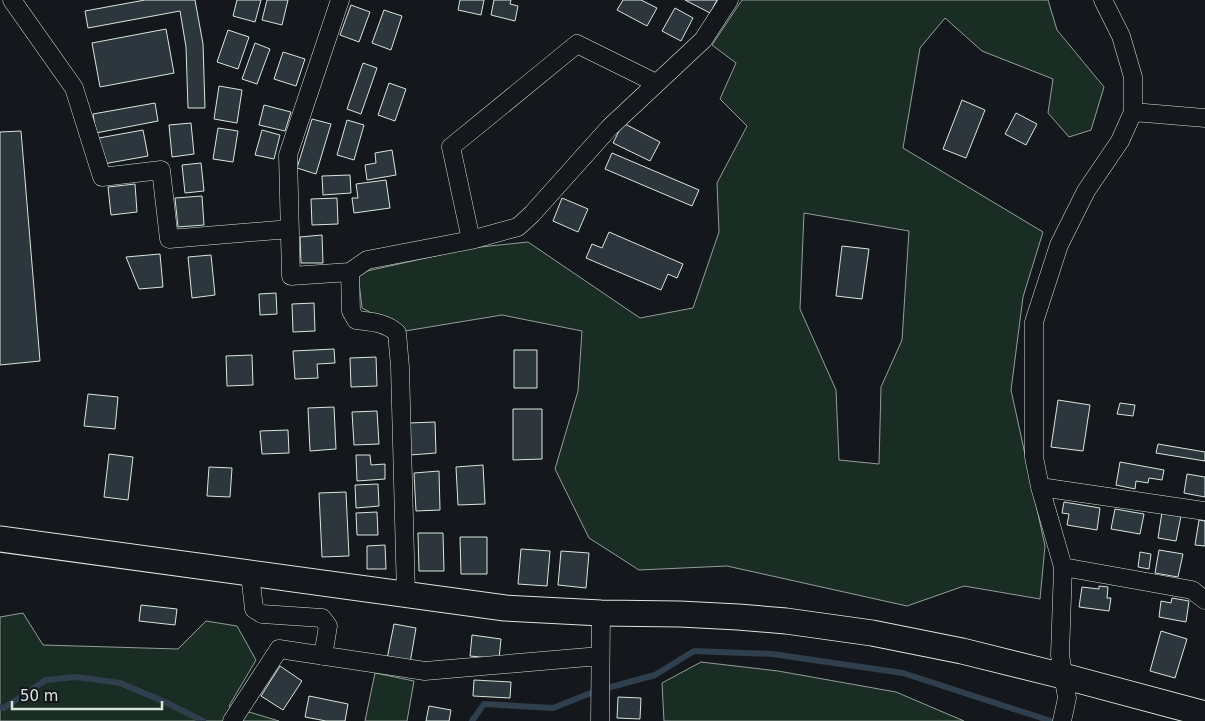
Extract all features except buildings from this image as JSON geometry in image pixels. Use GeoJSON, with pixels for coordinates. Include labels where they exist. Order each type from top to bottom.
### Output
{"type":"FeatureCollection","features":[{"type":"Feature","properties":{"kind":"street"},"geometry":{"type":"LineString","coordinates":[[12,0],[74,88],[102,177],[161,170],[169,239],[290,229]]}},
{"type":"Feature","properties":{"kind":"street"},"geometry":{"type":"LineString","coordinates":[[340,0],[288,155],[291,276],[350,272],[367,260],[471,240],[518,227],[610,127],[703,40],[729,0]]}},
{"type":"Feature","properties":{"kind":"street"},"geometry":{"type":"LineString","coordinates":[[1062,721],[1065,687],[1060,655],[1064,567],[1040,487],[1034,457],[1034,322],[1059,246],[1086,191],[1120,141],[1132,112],[1133,77],[1121,36],[1103,0]]}},
{"type":"Feature","properties":{"kind":"street"},"geometry":{"type":"LineString","coordinates":[[471,240],[451,147],[577,44],[656,84]]}},
{"type":"Feature","properties":{"kind":"street"},"geometry":{"type":"LineString","coordinates":[[1132,112],[1205,118]]}},
{"type":"Feature","properties":{"kind":"street"},"geometry":{"type":"LineString","coordinates":[[350,272],[351,311],[356,320],[390,326],[397,333],[400,367],[406,596]]}},
{"type":"Feature","properties":{"kind":"street"},"geometry":{"type":"LineString","coordinates":[[1040,487],[1205,511]]}},
{"type":"Feature","properties":{"kind":"street"},"geometry":{"type":"LineString","coordinates":[[0,539],[504,608],[600,613],[680,614],[795,622],[872,633],[944,647],[1065,687],[1205,714]]}},
{"type":"Feature","properties":{"kind":"street"},"geometry":{"type":"LineString","coordinates":[[1064,567],[1192,590],[1205,600]]}},
{"type":"Feature","properties":{"kind":"street"},"geometry":{"type":"LineString","coordinates":[[250,574],[254,609],[262,614],[322,618],[328,626],[323,656]]}},
{"type":"Feature","properties":{"kind":"street"},"geometry":{"type":"LineString","coordinates":[[600,613],[600,712]]}},
{"type":"Feature","properties":{"kind":"street"},"geometry":{"type":"LineString","coordinates":[[235,716],[279,649],[425,672],[600,656]]}},
{"type":"Feature","properties":{"kind":"green space"},"geometry":{"type":"Polygon","coordinates":[[[742,0],[1048,0],[1057,30],[1104,87],[1091,130],[1069,137],[1048,113],[1053,79],[982,51],[945,18],[920,48],[903,148],[1043,232],[1023,297],[1011,390],[1045,546],[1040,599],[964,586],[907,606],[727,566],[639,570],[589,538],[555,469],[578,391],[582,331],[502,315],[405,331],[362,308],[358,273],[471,248],[528,242],[640,318],[693,308],[719,232],[717,183],[747,126],[720,99],[736,63],[712,45],[742,0]],[[804,213],[800,309],[836,390],[839,460],[879,464],[881,387],[902,340],[909,231],[804,213]]]}},
{"type":"Feature","properties":{"kind":"green space"},"geometry":{"type":"Polygon","coordinates":[[[23,613],[43,645],[178,649],[206,621],[237,626],[256,660],[229,706],[279,721],[0,721],[0,617],[23,613]]]}},
{"type":"Feature","properties":{"kind":"green space"},"geometry":{"type":"Polygon","coordinates":[[[701,662],[778,671],[896,692],[964,721],[664,721],[662,683],[701,662]]]}},
{"type":"Feature","properties":{"kind":"green space"},"geometry":{"type":"Polygon","coordinates":[[[375,673],[414,681],[407,721],[365,721],[375,673]]]}},
{"type":"Feature","properties":{"kind":"waterway"},"geometry":{"type":"LineString","coordinates":[[472,721],[484,704],[553,708],[596,691],[655,675],[694,651],[772,654],[903,673],[1051,721]]}},
{"type":"Feature","properties":{"kind":"waterway"},"geometry":{"type":"LineString","coordinates":[[0,707],[4,708],[46,680],[76,677],[120,683],[203,721]]}}]}
